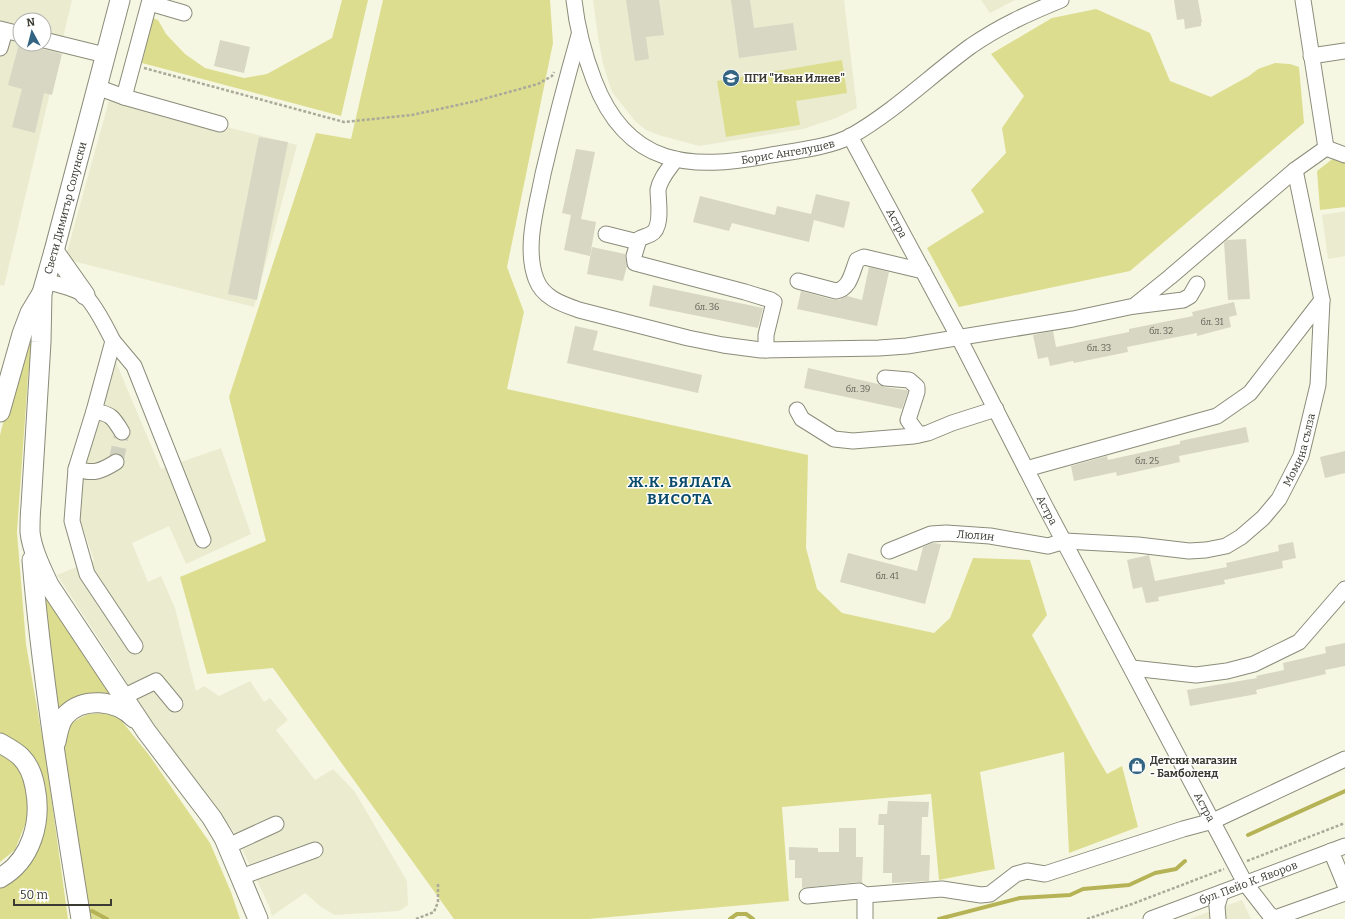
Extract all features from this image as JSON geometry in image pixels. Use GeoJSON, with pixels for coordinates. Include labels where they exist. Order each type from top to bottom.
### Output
{"type":"FeatureCollection","features":[{"type":"Feature","properties":{"kind":"main road","name":"Свети Димитър Солунски"},"geometry":{"type":"LineString","coordinates":[[0,412],[22,334],[30,313],[43,288],[54,251],[120,0]]}},
{"type":"Feature","properties":{"kind":"main road"},"geometry":{"type":"LineString","coordinates":[[54,251],[89,301]]}},
{"type":"Feature","properties":{"kind":"main road"},"geometry":{"type":"LineString","coordinates":[[43,288],[41,342],[31,481],[30,533],[38,627],[54,749],[81,919]]}},
{"type":"Feature","properties":{"kind":"main road"},"geometry":{"type":"LineString","coordinates":[[30,533],[39,562],[49,585],[123,698],[212,818],[224,838],[258,919]]}},
{"type":"Feature","properties":{"kind":"main road"},"geometry":{"type":"LineString","coordinates":[[54,749],[59,727],[64,717],[73,708],[84,704],[97,702],[110,704],[120,708],[132,716],[146,731]]}},
{"type":"Feature","properties":{"kind":"main road"},"geometry":{"type":"LineString","coordinates":[[0,744],[20,756],[28,767],[34,781],[38,811],[36,825],[29,848],[14,869],[0,878]]}},
{"type":"Feature","properties":{"kind":"street","name":"Борис Ангелушев"},"geometry":{"type":"LineString","coordinates":[[574,0],[580,35],[588,65],[599,94],[618,126],[643,147],[659,154],[694,163],[713,164],[738,161],[838,142],[880,118],[971,46],[1027,14],[1059,0]]}},
{"type":"Feature","properties":{"kind":"street"},"geometry":{"type":"LineString","coordinates":[[1303,0],[1326,148]]}},
{"type":"Feature","properties":{"kind":"street"},"geometry":{"type":"LineString","coordinates":[[124,97],[150,1],[184,13]]}},
{"type":"Feature","properties":{"kind":"street"},"geometry":{"type":"LineString","coordinates":[[0,48],[2,30],[12,32]]}},
{"type":"Feature","properties":{"kind":"street"},"geometry":{"type":"LineString","coordinates":[[580,35],[555,122],[533,221],[530,254],[536,280],[549,297],[563,304],[579,310],[688,338],[723,345],[766,350],[879,348],[959,338],[1074,319],[1134,306],[1183,300],[1190,296],[1197,284]]}},
{"type":"Feature","properties":{"kind":"street"},"geometry":{"type":"LineString","coordinates":[[52,42],[105,55]]}},
{"type":"Feature","properties":{"kind":"street"},"geometry":{"type":"LineString","coordinates":[[1311,56],[1345,51]]}},
{"type":"Feature","properties":{"kind":"street"},"geometry":{"type":"LineString","coordinates":[[97,87],[124,97],[220,124]]}},
{"type":"Feature","properties":{"kind":"street","name":"Астра"},"geometry":{"type":"LineString","coordinates":[[850,136],[959,338],[1026,469],[1245,883],[1268,914],[1275,918],[1345,893]]}},
{"type":"Feature","properties":{"kind":"street"},"geometry":{"type":"LineString","coordinates":[[1326,148],[1345,155]]}},
{"type":"Feature","properties":{"kind":"street"},"geometry":{"type":"LineString","coordinates":[[1134,306],[1170,277],[1294,170],[1326,148]]}},
{"type":"Feature","properties":{"kind":"street"},"geometry":{"type":"LineString","coordinates":[[676,159],[662,178],[659,185],[659,221],[657,227],[651,234],[639,239],[634,256],[635,263],[771,300],[774,302],[766,335],[766,350]]}},
{"type":"Feature","properties":{"kind":"street","name":"Момина сълза"},"geometry":{"type":"LineString","coordinates":[[1065,542],[1138,545],[1189,551],[1206,550],[1226,546],[1236,540],[1263,518],[1279,499],[1301,456],[1318,385],[1322,300],[1294,170]]}},
{"type":"Feature","properties":{"kind":"street"},"geometry":{"type":"LineString","coordinates":[[606,234],[638,242]]}},
{"type":"Feature","properties":{"kind":"street"},"geometry":{"type":"LineString","coordinates":[[798,281],[836,291],[841,290],[846,287],[857,260],[864,257],[923,271]]}},
{"type":"Feature","properties":{"kind":"street"},"geometry":{"type":"LineString","coordinates":[[43,288],[78,291],[89,301],[113,341],[134,366],[203,540]]}},
{"type":"Feature","properties":{"kind":"street"},"geometry":{"type":"LineString","coordinates":[[1026,469],[1217,416],[1250,393],[1322,300]]}},
{"type":"Feature","properties":{"kind":"street"},"geometry":{"type":"LineString","coordinates":[[113,341],[76,469],[72,521],[87,574],[135,646]]}},
{"type":"Feature","properties":{"kind":"street"},"geometry":{"type":"LineString","coordinates":[[885,378],[909,380],[916,387],[917,392],[908,420],[919,434]]}},
{"type":"Feature","properties":{"kind":"street"},"geometry":{"type":"LineString","coordinates":[[797,410],[802,419],[834,439],[853,441],[903,438],[996,409]]}},
{"type":"Feature","properties":{"kind":"street"},"geometry":{"type":"LineString","coordinates":[[94,410],[107,414],[115,420],[122,432]]}},
{"type":"Feature","properties":{"kind":"street"},"geometry":{"type":"LineString","coordinates":[[76,469],[90,472],[104,470],[116,462]]}},
{"type":"Feature","properties":{"kind":"street","name":"Люлин"},"geometry":{"type":"LineString","coordinates":[[889,551],[931,534],[946,533],[990,536],[1048,546],[1065,542]]}},
{"type":"Feature","properties":{"kind":"street"},"geometry":{"type":"LineString","coordinates":[[1132,668],[1196,675],[1227,671],[1254,664],[1299,642],[1345,589]]}},
{"type":"Feature","properties":{"kind":"street"},"geometry":{"type":"LineString","coordinates":[[123,698],[156,681],[175,704]]}},
{"type":"Feature","properties":{"kind":"street"},"geometry":{"type":"LineString","coordinates":[[807,896],[859,891],[865,907],[942,889],[981,895],[990,894],[1016,874],[1027,871],[1045,874],[1183,829],[1213,821],[1345,759]]}},
{"type":"Feature","properties":{"kind":"street"},"geometry":{"type":"LineString","coordinates":[[228,846],[276,824]]}},
{"type":"Feature","properties":{"kind":"street","name":"бул. Пейо К. Яворов"},"geometry":{"type":"LineString","coordinates":[[1151,919],[1345,846]]}},
{"type":"Feature","properties":{"kind":"street"},"geometry":{"type":"LineString","coordinates":[[241,877],[315,850]]}},
{"type":"Feature","properties":{"kind":"street"},"geometry":{"type":"LineString","coordinates":[[1331,851],[1345,885]]}},
{"type":"Feature","properties":{"kind":"street"},"geometry":{"type":"LineString","coordinates":[[1218,919],[1217,906],[1221,893]]}},
{"type":"Feature","properties":{"kind":"path"},"geometry":{"type":"LineString","coordinates":[[133,65],[344,122],[412,115],[476,101],[538,84],[552,76],[556,70]]}},
{"type":"Feature","properties":{"kind":"path"},"geometry":{"type":"LineString","coordinates":[[1087,919],[1132,904],[1345,824]]}},
{"type":"Feature","properties":{"kind":"path"},"geometry":{"type":"LineString","coordinates":[[416,919],[434,912],[438,902],[438,884]]}},
{"type":"Feature","properties":{"kind":"shaded area"},"geometry":{"type":"Polygon","coordinates":[[[0,0],[72,0],[4,286],[0,285],[0,0]]]}},
{"type":"Feature","properties":{"kind":"shaded area"},"geometry":{"type":"Polygon","coordinates":[[[342,0],[368,0],[341,116],[142,63],[153,18],[158,20],[166,34],[185,54],[205,68],[244,78],[267,74],[332,38],[342,0]]]}},
{"type":"Feature","properties":{"kind":"shaded area"},"geometry":{"type":"Polygon","coordinates":[[[383,0],[550,0],[553,43],[507,267],[524,312],[507,389],[808,455],[806,548],[817,589],[842,613],[934,633],[950,618],[973,558],[1030,560],[1047,615],[1032,635],[1107,774],[1122,766],[1138,827],[1069,853],[1064,752],[980,772],[995,869],[939,880],[931,794],[782,807],[789,901],[588,919],[454,919],[273,668],[207,674],[180,577],[266,541],[229,397],[316,133],[351,139],[383,0]]]}},
{"type":"Feature","properties":{"kind":"shaded area","name":"ПГИ \"Иван Илиев\""},"geometry":{"type":"Polygon","coordinates":[[[593,0],[844,0],[857,108],[836,118],[803,129],[699,146],[646,130],[635,121],[612,92],[603,64],[593,0]]]}},
{"type":"Feature","properties":{"kind":"shaded area"},"geometry":{"type":"Polygon","coordinates":[[[981,0],[1015,0],[990,13],[981,0]]]}},
{"type":"Feature","properties":{"kind":"shaded area"},"geometry":{"type":"Polygon","coordinates":[[[1096,9],[1150,33],[1170,81],[1211,97],[1249,76],[1258,69],[1275,63],[1290,64],[1299,67],[1304,123],[1130,271],[959,307],[927,248],[984,212],[971,190],[1006,153],[1002,128],[1024,96],[991,54],[1052,18],[1096,9]]]}},
{"type":"Feature","properties":{"kind":"shaded area"},"geometry":{"type":"Polygon","coordinates":[[[842,60],[847,93],[796,101],[800,125],[726,137],[717,81],[842,60]]]}},
{"type":"Feature","properties":{"kind":"shaded area"},"geometry":{"type":"Polygon","coordinates":[[[110,97],[297,145],[254,307],[65,259],[110,97]]]}},
{"type":"Feature","properties":{"kind":"shaded area"},"geometry":{"type":"Polygon","coordinates":[[[1335,157],[1345,161],[1345,207],[1320,210],[1317,171],[1335,157]]]}},
{"type":"Feature","properties":{"kind":"shaded area"},"geometry":{"type":"Polygon","coordinates":[[[1345,211],[1345,256],[1328,259],[1322,215],[1345,211]]]}},
{"type":"Feature","properties":{"kind":"shaded area"},"geometry":{"type":"Polygon","coordinates":[[[36,322],[28,376],[17,532],[26,644],[46,759],[68,919],[0,919],[0,882],[43,800],[0,734],[0,435],[15,377],[36,322]]]}},
{"type":"Feature","properties":{"kind":"shaded area"},"geometry":{"type":"Polygon","coordinates":[[[115,360],[161,469],[221,448],[251,534],[186,564],[169,526],[132,543],[148,582],[161,576],[175,608],[196,691],[204,686],[219,696],[250,681],[264,702],[270,698],[288,720],[276,730],[315,780],[333,769],[355,792],[407,881],[408,905],[399,911],[335,915],[321,907],[305,893],[272,916],[269,906],[234,832],[149,719],[116,665],[57,575],[94,560],[77,511],[79,477],[115,360]]]}},
{"type":"Feature","properties":{"kind":"shaded area"},"geometry":{"type":"Polygon","coordinates":[[[43,591],[113,696],[55,711],[43,591]]]}},
{"type":"Feature","properties":{"kind":"shaded area"},"geometry":{"type":"Polygon","coordinates":[[[107,713],[120,719],[149,755],[210,843],[231,892],[240,919],[86,919],[62,737],[71,723],[88,714],[107,713]]]}},
{"type":"Feature","properties":{"kind":"shaded area"},"geometry":{"type":"Polygon","coordinates":[[[0,751],[17,764],[27,789],[28,817],[15,850],[0,862],[0,751]]]}},
{"type":"Feature","properties":{"kind":"shaded area"},"geometry":{"type":"Polygon","coordinates":[[[1242,900],[1251,919],[1189,919],[1242,900]]]}},
{"type":"Feature","properties":{"kind":"building"},"geometry":{"type":"Polygon","coordinates":[[[626,0],[659,0],[664,35],[646,37],[649,59],[635,61],[626,0]]]}},
{"type":"Feature","properties":{"kind":"building"},"geometry":{"type":"Polygon","coordinates":[[[731,0],[750,0],[754,28],[793,23],[797,50],[739,58],[731,0]]]}},
{"type":"Feature","properties":{"kind":"building"},"geometry":{"type":"Polygon","coordinates":[[[1174,0],[1198,0],[1202,22],[1201,26],[1185,29],[1184,19],[1177,20],[1174,0]]]}},
{"type":"Feature","properties":{"kind":"building"},"geometry":{"type":"Polygon","coordinates":[[[220,40],[250,47],[244,73],[214,66],[220,40]]]}},
{"type":"Feature","properties":{"kind":"building"},"geometry":{"type":"Polygon","coordinates":[[[17,52],[52,52],[62,54],[52,95],[44,93],[35,133],[12,127],[22,89],[8,85],[17,52]]]}},
{"type":"Feature","properties":{"kind":"building"},"geometry":{"type":"Polygon","coordinates":[[[259,137],[288,142],[257,300],[228,294],[259,137]]]}},
{"type":"Feature","properties":{"kind":"building"},"geometry":{"type":"Polygon","coordinates":[[[576,149],[595,152],[581,219],[596,222],[590,256],[564,250],[571,215],[562,213],[576,149]]]}},
{"type":"Feature","properties":{"kind":"building"},"geometry":{"type":"Polygon","coordinates":[[[816,194],[850,202],[844,228],[814,220],[809,242],[732,223],[729,231],[693,222],[700,196],[775,215],[777,206],[811,214],[816,194]]]}},
{"type":"Feature","properties":{"kind":"building"},"geometry":{"type":"Polygon","coordinates":[[[1246,239],[1250,299],[1228,300],[1224,243],[1227,240],[1246,239]]]}},
{"type":"Feature","properties":{"kind":"building"},"geometry":{"type":"Polygon","coordinates":[[[592,247],[625,254],[627,266],[623,281],[587,274],[592,247]]]}},
{"type":"Feature","properties":{"kind":"building"},"geometry":{"type":"Polygon","coordinates":[[[869,267],[889,272],[877,326],[797,309],[801,291],[834,300],[839,300],[847,296],[862,300],[869,267]]]}},
{"type":"Feature","properties":{"kind":"building"},"geometry":{"type":"Polygon","coordinates":[[[653,285],[763,308],[758,328],[649,306],[653,285]]]}},
{"type":"Feature","properties":{"kind":"building"},"geometry":{"type":"Polygon","coordinates":[[[1234,302],[1237,315],[1229,317],[1231,327],[1197,336],[1197,333],[1127,347],[1128,352],[1074,363],[1073,361],[1050,366],[1048,357],[1038,359],[1033,335],[1053,331],[1056,347],[1129,332],[1129,329],[1193,316],[1192,312],[1234,302]]]}},
{"type":"Feature","properties":{"kind":"building"},"geometry":{"type":"Polygon","coordinates":[[[575,326],[598,331],[593,350],[702,375],[698,393],[567,363],[575,326]]]}},
{"type":"Feature","properties":{"kind":"building"},"geometry":{"type":"Polygon","coordinates":[[[808,368],[878,384],[884,387],[908,391],[902,409],[804,388],[808,368]]]}},
{"type":"Feature","properties":{"kind":"building"},"geometry":{"type":"Polygon","coordinates":[[[1246,427],[1249,442],[1179,456],[1180,462],[1117,476],[1116,472],[1074,481],[1071,466],[1107,456],[1108,460],[1180,444],[1180,441],[1246,427]]]}},
{"type":"Feature","properties":{"kind":"building"},"geometry":{"type":"Polygon","coordinates":[[[1345,451],[1345,473],[1325,478],[1320,457],[1345,451]]]}},
{"type":"Feature","properties":{"kind":"building"},"geometry":{"type":"Polygon","coordinates":[[[1293,542],[1296,558],[1282,561],[1283,568],[1224,580],[1225,584],[1158,597],[1159,601],[1146,603],[1142,587],[1133,589],[1127,560],[1149,555],[1155,581],[1227,567],[1226,563],[1279,551],[1278,545],[1293,542]]]}},
{"type":"Feature","properties":{"kind":"building"},"geometry":{"type":"Polygon","coordinates":[[[933,543],[941,544],[925,604],[840,582],[848,553],[917,571],[923,547],[933,543]]]}},
{"type":"Feature","properties":{"kind":"building"},"geometry":{"type":"Polygon","coordinates":[[[1345,643],[1345,666],[1325,670],[1326,674],[1256,690],[1257,694],[1190,706],[1187,690],[1257,678],[1256,676],[1284,670],[1283,663],[1326,653],[1325,647],[1345,643]]]}},
{"type":"Feature","properties":{"kind":"building"},"geometry":{"type":"Polygon","coordinates":[[[888,801],[929,802],[928,817],[922,817],[921,855],[930,855],[929,881],[892,883],[892,873],[883,873],[884,825],[878,825],[879,814],[887,814],[888,801]]]}},
{"type":"Feature","properties":{"kind":"building"},"geometry":{"type":"Polygon","coordinates":[[[839,828],[856,828],[856,857],[863,857],[862,883],[858,882],[802,888],[802,878],[795,878],[795,860],[789,860],[789,847],[818,848],[818,852],[839,852],[839,828]]]}},
{"type":"Feature","properties":{"kind":"waterway"},"geometry":{"type":"LineString","coordinates":[[1248,835],[1345,791]]}},
{"type":"Feature","properties":{"kind":"waterway"},"geometry":{"type":"LineString","coordinates":[[939,919],[1020,898],[1070,895],[1083,889],[1129,885],[1155,873],[1176,869],[1185,861]]}},
{"type":"Feature","properties":{"kind":"waterway"},"geometry":{"type":"LineString","coordinates":[[92,911],[107,919]]}},
{"type":"Feature","properties":{"kind":"waterway"},"geometry":{"type":"LineString","coordinates":[[730,919],[737,914],[746,914],[753,919]]}},
{"type":"Feature","properties":{"kind":"tunnel"},"geometry":{"type":"LineString","coordinates":[[116,462],[122,432]]}},
{"type":"Feature","properties":{"kind":"place","name":"ПГИ \"Иван Илиев\""},"geometry":{"type":"Point","coordinates":[731,78]}},
{"type":"Feature","properties":{"kind":"place","name":"Детски магазин - Бамболенд"},"geometry":{"type":"Point","coordinates":[1137,766]}},
{"type":"Feature","properties":{"kind":"district","name":"Ж.К. БЯЛАТА ВИСОТА"},"geometry":{"type":"Point","coordinates":[680,490]}}]}
